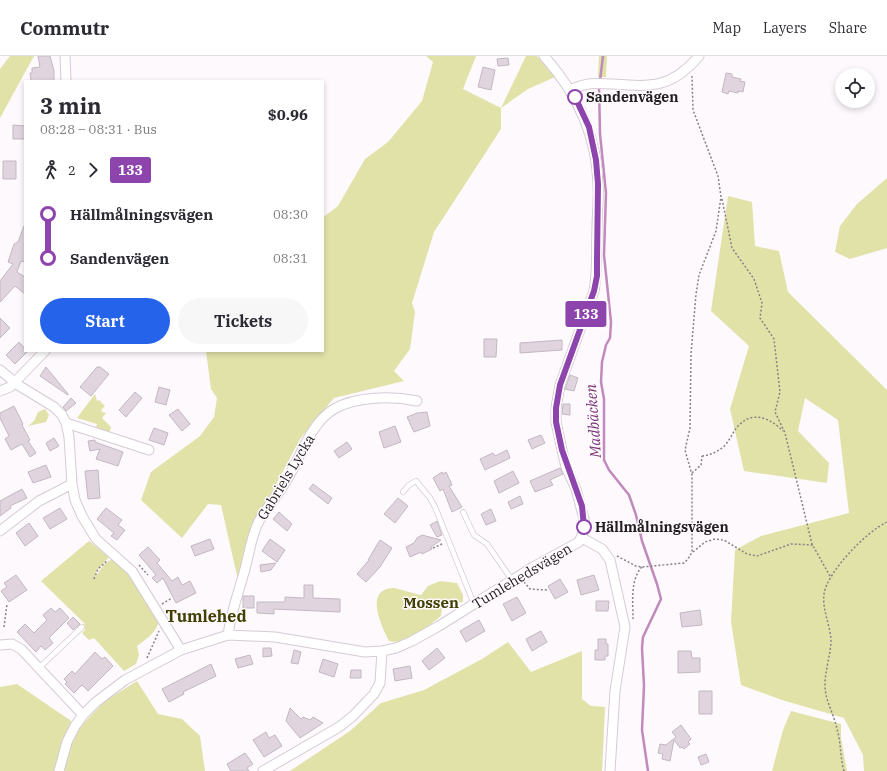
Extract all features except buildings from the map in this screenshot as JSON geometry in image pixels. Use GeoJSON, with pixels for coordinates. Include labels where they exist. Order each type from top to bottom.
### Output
{"type":"FeatureCollection","features":[{"type":"Feature","properties":{"kind":"street"},"geometry":{"type":"LineString","coordinates":[[65,56],[66,80]]}},
{"type":"Feature","properties":{"kind":"street","name":"Tumlehedsvägen"},"geometry":{"type":"LineString","coordinates":[[59,771],[67,742],[83,715],[108,692],[125,680],[181,650],[228,635],[275,637],[365,652],[382,651],[412,641],[550,557],[575,545],[582,538],[584,519],[576,490],[566,466],[556,422],[556,408],[560,385],[594,291],[597,276],[598,184],[596,160],[589,127],[571,90],[544,56]]}},
{"type":"Feature","properties":{"kind":"street"},"geometry":{"type":"LineString","coordinates":[[571,90],[583,84],[597,83],[653,85],[668,81],[681,73],[699,56]]}},
{"type":"Feature","properties":{"kind":"street"},"geometry":{"type":"LineString","coordinates":[[0,392],[10,387],[44,352]]}},
{"type":"Feature","properties":{"kind":"street"},"geometry":{"type":"LineString","coordinates":[[0,370],[14,382],[54,407],[66,423],[69,437],[72,484],[75,500],[90,532],[99,543],[132,571],[181,650]]}},
{"type":"Feature","properties":{"kind":"street","name":"Gabriels Lycka"},"geometry":{"type":"LineString","coordinates":[[228,635],[231,614],[243,577],[255,529],[289,476],[304,445],[324,417],[333,409],[346,402],[361,399],[405,398],[417,401]]}},
{"type":"Feature","properties":{"kind":"street"},"geometry":{"type":"LineString","coordinates":[[66,423],[149,450]]}},
{"type":"Feature","properties":{"kind":"street"},"geometry":{"type":"LineString","coordinates":[[0,531],[39,501],[72,484]]}},
{"type":"Feature","properties":{"kind":"street"},"geometry":{"type":"LineString","coordinates":[[582,538],[602,549],[610,560],[625,627],[615,691],[610,771]]}},
{"type":"Feature","properties":{"kind":"street"},"geometry":{"type":"LineString","coordinates":[[0,645],[12,644],[21,649],[83,715]]}},
{"type":"Feature","properties":{"kind":"street"},"geometry":{"type":"LineString","coordinates":[[263,771],[339,727],[358,712],[374,694],[380,684],[382,651]]}},
{"type":"Feature","properties":{"kind":"lane"},"geometry":{"type":"LineString","coordinates":[[403,492],[409,485],[416,482],[430,498],[438,514],[474,604]]}},
{"type":"Feature","properties":{"kind":"lane"},"geometry":{"type":"LineString","coordinates":[[463,512],[474,535],[487,544],[512,580]]}},
{"type":"Feature","properties":{"kind":"lane"},"geometry":{"type":"LineString","coordinates":[[39,668],[82,627]]}},
{"type":"Feature","properties":{"kind":"path"},"geometry":{"type":"LineString","coordinates":[[691,64],[694,91],[693,110],[718,176],[732,248],[754,278],[762,303],[760,318],[774,339],[780,392],[775,412],[785,433],[813,545],[831,578]]}},
{"type":"Feature","properties":{"kind":"path"},"geometry":{"type":"LineString","coordinates":[[692,552],[692,474],[684,450],[690,428],[691,354],[699,275],[716,231],[721,197]]}},
{"type":"Feature","properties":{"kind":"path"},"geometry":{"type":"LineString","coordinates":[[692,474],[702,465],[702,456],[712,454],[723,448],[740,424],[749,418],[759,416],[774,423],[785,433]]}},
{"type":"Feature","properties":{"kind":"path"},"geometry":{"type":"LineString","coordinates":[[844,771],[838,729],[827,699],[825,685],[831,642],[824,607],[824,594],[826,585],[839,564],[877,527],[887,522]]}},
{"type":"Feature","properties":{"kind":"path"},"geometry":{"type":"LineString","coordinates":[[602,549],[636,566],[645,567],[684,563],[692,552],[705,542],[715,539],[724,540],[748,554],[757,556],[791,544],[813,545]]}},
{"type":"Feature","properties":{"kind":"path"},"geometry":{"type":"LineString","coordinates":[[433,548],[445,543]]}},
{"type":"Feature","properties":{"kind":"path"},"geometry":{"type":"LineString","coordinates":[[94,579],[98,569],[114,555]]}},
{"type":"Feature","properties":{"kind":"path"},"geometry":{"type":"LineString","coordinates":[[140,565],[148,575]]}},
{"type":"Feature","properties":{"kind":"path"},"geometry":{"type":"LineString","coordinates":[[625,627],[630,626],[633,619],[634,583],[637,572],[642,567]]}},
{"type":"Feature","properties":{"kind":"path"},"geometry":{"type":"LineString","coordinates":[[521,575],[530,589],[546,590]]}},
{"type":"Feature","properties":{"kind":"path"},"geometry":{"type":"LineString","coordinates":[[156,609],[172,598]]}},
{"type":"Feature","properties":{"kind":"path"},"geometry":{"type":"LineString","coordinates":[[4,627],[7,604]]}},
{"type":"Feature","properties":{"kind":"path"},"geometry":{"type":"LineString","coordinates":[[144,663],[152,650],[163,620]]}},
{"type":"Feature","properties":{"kind":"green space"},"geometry":{"type":"Polygon","coordinates":[[[10,56],[34,56],[0,118],[0,69],[10,56]]]}},
{"type":"Feature","properties":{"kind":"green space"},"geometry":{"type":"Polygon","coordinates":[[[426,56],[476,56],[463,89],[501,108],[501,129],[434,232],[412,303],[415,312],[410,349],[394,371],[404,381],[334,398],[300,439],[254,526],[238,580],[221,505],[208,504],[182,538],[141,500],[151,472],[200,436],[214,417],[217,398],[211,389],[206,352],[324,352],[324,216],[338,206],[365,159],[388,142],[422,101],[433,62],[426,56]]]}},
{"type":"Feature","properties":{"kind":"green space"},"geometry":{"type":"Polygon","coordinates":[[[526,56],[537,56],[555,77],[528,89],[501,108],[526,56]]]}},
{"type":"Feature","properties":{"kind":"green space"},"geometry":{"type":"Polygon","coordinates":[[[599,56],[607,56],[606,77],[598,77],[599,56]]]}},
{"type":"Feature","properties":{"kind":"green space"},"geometry":{"type":"Polygon","coordinates":[[[887,178],[887,248],[850,259],[835,252],[840,226],[857,204],[887,178]]]}},
{"type":"Feature","properties":{"kind":"green space"},"geometry":{"type":"Polygon","coordinates":[[[728,196],[752,202],[755,246],[779,251],[788,292],[887,390],[887,771],[864,771],[863,755],[844,718],[782,700],[741,685],[731,622],[735,550],[761,536],[849,513],[838,420],[805,398],[798,431],[829,463],[827,483],[744,471],[730,409],[749,346],[711,311],[728,196]]]}},
{"type":"Feature","properties":{"kind":"green space"},"geometry":{"type":"Polygon","coordinates":[[[95,394],[97,401],[99,400],[105,406],[101,410],[102,412],[106,413],[102,418],[111,427],[110,431],[103,431],[96,428],[97,424],[77,418],[95,394]]]}},
{"type":"Feature","properties":{"kind":"green space"},"geometry":{"type":"Polygon","coordinates":[[[45,409],[49,415],[46,422],[28,426],[34,421],[38,412],[45,409]]]}},
{"type":"Feature","properties":{"kind":"green space"},"geometry":{"type":"Polygon","coordinates":[[[89,541],[109,557],[98,569],[94,578],[104,565],[113,559],[131,577],[159,621],[156,629],[137,646],[139,655],[136,664],[124,671],[94,638],[89,640],[82,633],[85,630],[84,623],[41,581],[89,541]]]}},
{"type":"Feature","properties":{"kind":"green space"},"geometry":{"type":"Polygon","coordinates":[[[440,581],[457,583],[463,595],[463,602],[457,603],[451,600],[442,608],[441,616],[417,635],[404,641],[389,641],[382,627],[377,609],[379,595],[384,590],[393,588],[421,595],[428,586],[440,581]]]}},
{"type":"Feature","properties":{"kind":"green space"},"geometry":{"type":"Polygon","coordinates":[[[508,642],[531,672],[582,651],[582,699],[591,706],[605,707],[602,771],[290,771],[350,731],[381,703],[424,690],[482,659],[508,642]]]}},
{"type":"Feature","properties":{"kind":"green space"},"geometry":{"type":"Polygon","coordinates":[[[137,681],[158,714],[182,719],[200,736],[205,771],[0,771],[0,687],[17,684],[80,727],[105,701],[137,681]]]}},
{"type":"Feature","properties":{"kind":"green space"},"geometry":{"type":"Polygon","coordinates":[[[791,711],[841,724],[841,738],[847,771],[772,771],[783,730],[791,711]]]}},
{"type":"Feature","properties":{"kind":"waterway","name":"Madbäcken"},"geometry":{"type":"LineString","coordinates":[[600,81],[603,56]]}},
{"type":"Feature","properties":{"kind":"waterway","name":"Madbäcken"},"geometry":{"type":"LineString","coordinates":[[599,86],[600,134],[606,193],[604,255],[611,322],[610,338],[606,345],[602,362],[601,382],[604,399],[604,460],[609,470],[629,495],[661,599],[643,637],[642,648],[644,686],[642,730],[648,771]]}},
{"type":"Feature","properties":{"kind":"bus line","name":"133"},"geometry":{"type":"LineString","coordinates":[[575,97],[589,127],[596,160],[598,184],[597,276],[594,291],[560,385],[556,408],[556,422],[566,466],[582,506],[584,527]]}},
{"type":"Feature","properties":{"kind":"place","name":"Sandenvägen"},"geometry":{"type":"Point","coordinates":[575,97]}},
{"type":"Feature","properties":{"kind":"place","name":"Hällmålningsvägen"},"geometry":{"type":"Point","coordinates":[584,527]}},
{"type":"Feature","properties":{"kind":"district","name":"Mossen"},"geometry":{"type":"Point","coordinates":[431,602]}},
{"type":"Feature","properties":{"kind":"district","name":"Tumlehed"},"geometry":{"type":"Point","coordinates":[206,616]}}]}
